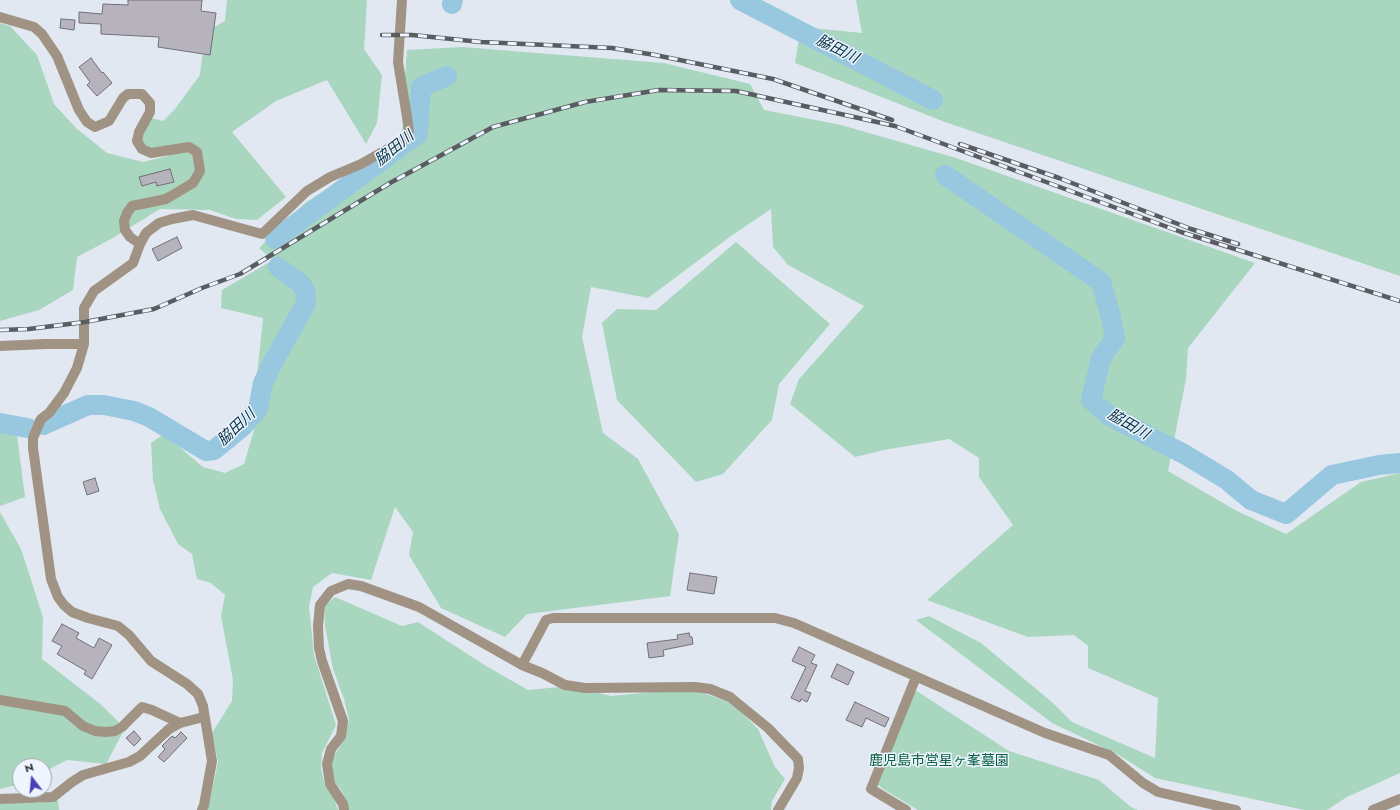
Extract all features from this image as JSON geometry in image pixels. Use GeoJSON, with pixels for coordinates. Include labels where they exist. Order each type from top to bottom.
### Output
{"type":"FeatureCollection","features":[{"type":"Feature","properties":{"kind":"street"},"geometry":{"type":"LineString","coordinates":[[202,810],[212,761],[202,706],[198,694],[187,684],[151,660],[129,635],[118,626],[72,612],[64,606],[58,597],[51,579],[33,448],[33,438],[41,419],[49,412],[64,393],[77,368],[84,344],[84,308],[94,291],[133,263],[146,233],[159,223],[193,215],[262,234],[307,191],[330,177],[360,164],[405,139],[409,131],[398,62],[402,0]]}},
{"type":"Feature","properties":{"kind":"street"},"geometry":{"type":"LineString","coordinates":[[0,18],[34,27],[42,34],[57,56],[79,110],[86,122],[95,127],[109,120],[123,98],[128,94],[142,94],[150,103],[150,112],[139,132],[137,141],[142,149],[151,153],[189,148],[197,152],[200,171],[193,183],[166,199],[132,206],[127,213],[124,221],[125,230],[130,237],[140,244]]}},
{"type":"Feature","properties":{"kind":"street"},"geometry":{"type":"LineString","coordinates":[[0,346],[84,344]]}},
{"type":"Feature","properties":{"kind":"street"},"geometry":{"type":"LineString","coordinates":[[344,810],[343,804],[330,784],[327,764],[331,749],[341,736],[343,720],[322,661],[319,648],[318,626],[320,605],[331,591],[348,584],[361,586],[419,607],[522,665],[565,685],[585,688],[695,687],[710,689],[730,697],[768,728],[798,760],[799,768],[797,778],[778,810]]}},
{"type":"Feature","properties":{"kind":"street"},"geometry":{"type":"LineString","coordinates":[[522,665],[546,620],[553,618],[775,618],[794,623],[1045,733],[1109,755],[1143,783],[1158,792],[1236,810]]}},
{"type":"Feature","properties":{"kind":"street"},"geometry":{"type":"LineString","coordinates":[[906,810],[870,789],[916,677]]}},
{"type":"Feature","properties":{"kind":"street"},"geometry":{"type":"LineString","coordinates":[[0,700],[65,711],[83,726],[95,731],[115,731],[122,728],[142,707],[180,723]]}},
{"type":"Feature","properties":{"kind":"street"},"geometry":{"type":"LineString","coordinates":[[0,799],[52,797],[83,775],[129,762],[140,756],[169,729],[180,723],[204,717]]}},
{"type":"Feature","properties":{"kind":"street"},"geometry":{"type":"LineString","coordinates":[[1373,810],[1400,799]]}},
{"type":"Feature","properties":{"kind":"green space"},"geometry":{"type":"Polygon","coordinates":[[[227,0],[367,0],[364,49],[382,75],[377,123],[366,144],[327,80],[276,101],[232,132],[286,197],[257,220],[236,219],[210,210],[160,209],[111,239],[77,257],[73,290],[39,310],[0,321],[0,23],[10,26],[37,55],[54,104],[76,128],[107,153],[143,162],[168,156],[170,148],[144,151],[136,146],[143,116],[163,121],[175,109],[200,75],[205,32],[225,21],[227,0]]]}},
{"type":"Feature","properties":{"kind":"green space"},"geometry":{"type":"Polygon","coordinates":[[[856,0],[1400,0],[1400,276],[945,122],[795,63],[801,27],[862,33],[856,0]]]}},
{"type":"Feature","properties":{"kind":"green space"},"geometry":{"type":"Polygon","coordinates":[[[462,47],[664,63],[750,84],[764,110],[841,125],[956,158],[1255,263],[1188,348],[1186,379],[1168,471],[1237,511],[1286,534],[1361,482],[1400,473],[1400,773],[1347,797],[1327,810],[1304,810],[1155,778],[1117,754],[1052,723],[916,620],[929,616],[981,643],[1053,703],[1072,722],[1155,758],[1158,698],[1088,668],[1088,646],[1074,635],[1028,637],[927,600],[1013,525],[979,477],[979,458],[949,439],[884,450],[855,457],[790,404],[799,379],[864,306],[788,265],[773,247],[771,209],[731,236],[648,298],[591,287],[582,337],[603,433],[638,459],[679,534],[670,596],[527,614],[505,637],[441,608],[409,555],[413,532],[395,507],[371,580],[332,573],[313,587],[309,607],[314,655],[336,725],[322,753],[321,769],[325,785],[334,798],[338,810],[206,810],[209,804],[218,762],[212,733],[232,701],[233,680],[221,616],[225,595],[211,583],[197,579],[192,554],[178,544],[160,509],[153,480],[151,443],[164,434],[203,467],[225,473],[244,464],[256,423],[256,386],[263,318],[221,308],[222,290],[273,260],[259,248],[305,203],[402,141],[407,50],[462,47]]]}},
{"type":"Feature","properties":{"kind":"green space"},"geometry":{"type":"Polygon","coordinates":[[[736,242],[830,324],[779,384],[772,420],[723,474],[696,482],[617,400],[602,323],[617,309],[656,310],[736,242]]]}},
{"type":"Feature","properties":{"kind":"green space"},"geometry":{"type":"Polygon","coordinates":[[[0,425],[17,435],[25,497],[0,506],[0,425]]]}},
{"type":"Feature","properties":{"kind":"green space"},"geometry":{"type":"Polygon","coordinates":[[[0,512],[21,549],[43,617],[42,659],[99,703],[125,728],[106,764],[67,760],[52,768],[52,758],[12,758],[12,786],[0,789],[0,512]]]}},
{"type":"Feature","properties":{"kind":"green space"},"geometry":{"type":"Polygon","coordinates":[[[335,597],[402,626],[418,622],[486,666],[528,690],[570,686],[611,696],[664,691],[700,692],[732,703],[758,729],[775,767],[785,779],[772,801],[771,810],[348,810],[348,805],[341,790],[333,780],[332,760],[343,741],[349,720],[344,699],[333,669],[325,626],[324,606],[335,597]]]}},
{"type":"Feature","properties":{"kind":"green space","name":"鹿児島市営星ヶ峯墓園"},"geometry":{"type":"Polygon","coordinates":[[[915,690],[1009,751],[1099,780],[1131,807],[1138,810],[918,810],[883,789],[876,783],[915,690]]]}},
{"type":"Feature","properties":{"kind":"green space"},"geometry":{"type":"Polygon","coordinates":[[[58,800],[59,810],[0,810],[0,804],[21,802],[39,803],[58,800]]]}},
{"type":"Feature","properties":{"kind":"building"},"geometry":{"type":"Polygon","coordinates":[[[128,0],[202,0],[201,11],[216,13],[210,55],[158,47],[159,37],[101,34],[101,24],[79,23],[79,12],[102,14],[103,4],[128,5],[128,0]]]}},
{"type":"Feature","properties":{"kind":"building"},"geometry":{"type":"Polygon","coordinates":[[[61,19],[75,20],[74,30],[60,28],[61,19]]]}},
{"type":"Feature","properties":{"kind":"building"},"geometry":{"type":"Polygon","coordinates":[[[91,58],[102,73],[103,72],[112,83],[97,96],[87,85],[90,82],[79,67],[91,58]]]}},
{"type":"Feature","properties":{"kind":"building"},"geometry":{"type":"Polygon","coordinates":[[[170,169],[174,182],[157,186],[156,182],[142,186],[139,177],[170,169]]]}},
{"type":"Feature","properties":{"kind":"building"},"geometry":{"type":"Polygon","coordinates":[[[177,237],[182,248],[158,261],[152,249],[177,237]]]}},
{"type":"Feature","properties":{"kind":"building"},"geometry":{"type":"Polygon","coordinates":[[[95,478],[99,491],[87,495],[83,482],[95,478]]]}},
{"type":"Feature","properties":{"kind":"building"},"geometry":{"type":"Polygon","coordinates":[[[690,573],[717,577],[714,594],[687,590],[690,573]]]}},
{"type":"Feature","properties":{"kind":"building"},"geometry":{"type":"Polygon","coordinates":[[[62,624],[79,633],[76,638],[94,648],[99,638],[112,645],[92,679],[84,674],[86,671],[57,654],[62,646],[52,641],[62,624]]]}},
{"type":"Feature","properties":{"kind":"building"},"geometry":{"type":"Polygon","coordinates":[[[689,633],[690,637],[692,637],[693,644],[663,650],[664,656],[649,658],[647,643],[678,639],[677,635],[689,633]]]}},
{"type":"Feature","properties":{"kind":"building"},"geometry":{"type":"Polygon","coordinates":[[[799,647],[815,655],[811,663],[817,665],[805,691],[811,693],[807,702],[801,699],[800,702],[791,698],[806,667],[792,661],[799,647]]]}},
{"type":"Feature","properties":{"kind":"building"},"geometry":{"type":"Polygon","coordinates":[[[837,664],[854,672],[848,685],[831,677],[837,664]]]}},
{"type":"Feature","properties":{"kind":"building"},"geometry":{"type":"Polygon","coordinates":[[[855,702],[889,718],[885,727],[866,718],[862,727],[846,720],[855,702]]]}},
{"type":"Feature","properties":{"kind":"building"},"geometry":{"type":"Polygon","coordinates":[[[134,731],[141,739],[134,746],[126,738],[134,731]]]}},
{"type":"Feature","properties":{"kind":"building"},"geometry":{"type":"Polygon","coordinates":[[[181,732],[187,738],[164,762],[158,757],[165,749],[162,746],[172,736],[175,738],[181,732]]]}},
{"type":"Feature","properties":{"kind":"waterway","name":"脇田川"},"geometry":{"type":"LineString","coordinates":[[452,4],[453,0]]}},
{"type":"Feature","properties":{"kind":"waterway","name":"脇田川"},"geometry":{"type":"LineString","coordinates":[[740,0],[933,100]]}},
{"type":"Feature","properties":{"kind":"waterway","name":"脇田川"},"geometry":{"type":"LineString","coordinates":[[275,239],[418,134],[421,87],[447,76]]}},
{"type":"Feature","properties":{"kind":"waterway","name":"脇田川"},"geometry":{"type":"LineString","coordinates":[[945,175],[1101,282],[1110,313],[1115,338],[1101,358],[1091,400],[1111,417],[1184,454],[1227,480],[1251,500],[1286,514],[1332,475],[1379,465],[1400,463]]}},
{"type":"Feature","properties":{"kind":"waterway","name":"脇田川"},"geometry":{"type":"LineString","coordinates":[[43,425],[88,405],[104,405],[134,411],[149,417],[206,451],[214,450],[242,427],[258,409],[263,383],[305,305],[305,290],[300,283],[278,267]]}},
{"type":"Feature","properties":{"kind":"waterway","name":"脇田川"},"geometry":{"type":"LineString","coordinates":[[0,423],[28,428]]}},
{"type":"Feature","properties":{"kind":"railway"},"geometry":{"type":"LineString","coordinates":[[382,35],[412,35],[481,42],[612,48],[655,55],[773,79],[892,120]]}},
{"type":"Feature","properties":{"kind":"railway"},"geometry":{"type":"LineString","coordinates":[[0,330],[29,329],[85,322],[154,309],[202,288],[240,274],[390,183],[493,127],[585,102],[659,90],[736,91],[895,126],[1181,232],[1400,301]]}},
{"type":"Feature","properties":{"kind":"railway"},"geometry":{"type":"LineString","coordinates":[[960,144],[1059,178],[1191,229],[1238,244]]}}]}
